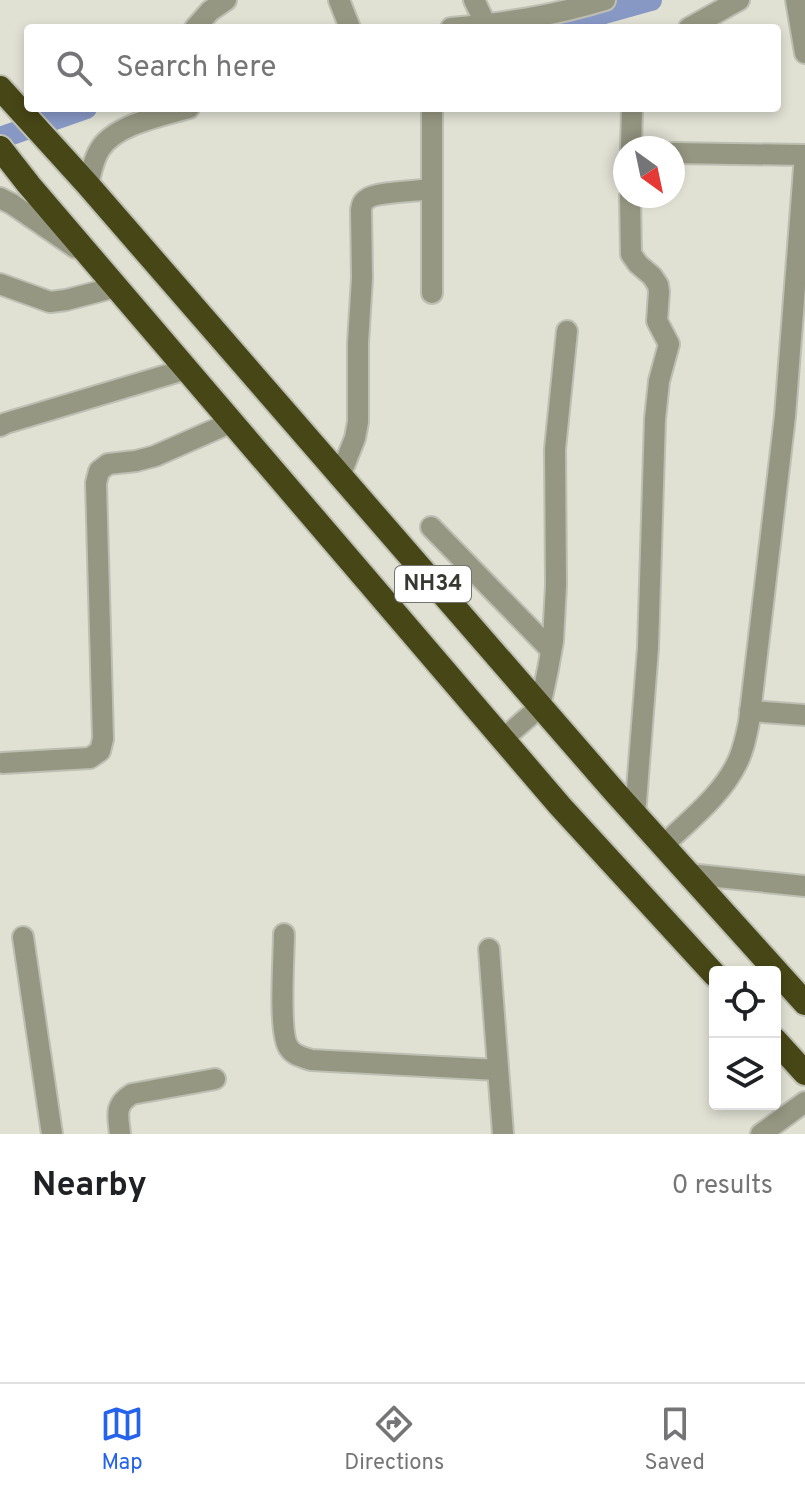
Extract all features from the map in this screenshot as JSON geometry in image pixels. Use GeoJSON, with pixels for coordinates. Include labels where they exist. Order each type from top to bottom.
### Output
{"type":"FeatureCollection","features":[{"type":"Feature","properties":{"kind":"highway","name":"NH34"},"geometry":{"type":"LineString","coordinates":[[26,112],[65,161],[540,707],[805,1003]]}},
{"type":"Feature","properties":{"kind":"highway","name":"NH34"},"geometry":{"type":"LineString","coordinates":[[0,148],[560,806],[709,968]]}},
{"type":"Feature","properties":{"kind":"highway"},"geometry":{"type":"LineString","coordinates":[[781,1047],[805,1073]]}},
{"type":"Feature","properties":{"kind":"street"},"geometry":{"type":"LineString","coordinates":[[199,24],[226,0]]}},
{"type":"Feature","properties":{"kind":"street"},"geometry":{"type":"LineString","coordinates":[[339,0],[348,24]]}},
{"type":"Feature","properties":{"kind":"street"},"geometry":{"type":"LineString","coordinates":[[474,0],[486,24]]}},
{"type":"Feature","properties":{"kind":"street"},"geometry":{"type":"LineString","coordinates":[[494,24],[573,10],[605,0]]}},
{"type":"Feature","properties":{"kind":"street"},"geometry":{"type":"LineString","coordinates":[[696,24],[739,0]]}},
{"type":"Feature","properties":{"kind":"street"},"geometry":{"type":"LineString","coordinates":[[796,0],[805,53]]}},
{"type":"Feature","properties":{"kind":"street"},"geometry":{"type":"LineString","coordinates":[[88,185],[93,163],[108,139],[176,112]]}},
{"type":"Feature","properties":{"kind":"street"},"geometry":{"type":"LineString","coordinates":[[432,112],[432,293]]}},
{"type":"Feature","properties":{"kind":"street"},"geometry":{"type":"LineString","coordinates":[[631,136],[632,112]]}},
{"type":"Feature","properties":{"kind":"street"},"geometry":{"type":"LineString","coordinates":[[663,846],[720,790],[744,747],[795,417],[805,155],[685,153]]}},
{"type":"Feature","properties":{"kind":"street"},"geometry":{"type":"LineString","coordinates":[[340,476],[358,422],[363,202],[378,195],[432,189]]}},
{"type":"Feature","properties":{"kind":"street"},"geometry":{"type":"LineString","coordinates":[[0,198],[96,262]]}},
{"type":"Feature","properties":{"kind":"street"},"geometry":{"type":"LineString","coordinates":[[630,208],[631,254],[658,285],[657,321],[669,344],[661,369],[655,419],[648,648],[635,815]]}},
{"type":"Feature","properties":{"kind":"street"},"geometry":{"type":"LineString","coordinates":[[0,284],[50,302],[116,287]]}},
{"type":"Feature","properties":{"kind":"street"},"geometry":{"type":"LineString","coordinates":[[503,739],[540,707],[551,650],[556,585],[555,449],[567,331]]}},
{"type":"Feature","properties":{"kind":"street"},"geometry":{"type":"LineString","coordinates":[[0,426],[187,369]]}},
{"type":"Feature","properties":{"kind":"street"},"geometry":{"type":"LineString","coordinates":[[3,763],[90,758],[100,751],[103,739],[96,483],[99,471],[108,464],[155,456],[232,422]]}},
{"type":"Feature","properties":{"kind":"street"},"geometry":{"type":"LineString","coordinates":[[431,527],[551,650]]}},
{"type":"Feature","properties":{"kind":"street"},"geometry":{"type":"LineString","coordinates":[[750,711],[805,715]]}},
{"type":"Feature","properties":{"kind":"street"},"geometry":{"type":"LineString","coordinates":[[688,874],[805,886]]}},
{"type":"Feature","properties":{"kind":"street"},"geometry":{"type":"LineString","coordinates":[[284,934],[285,1038],[289,1049],[299,1056],[311,1060],[498,1070]]}},
{"type":"Feature","properties":{"kind":"street"},"geometry":{"type":"LineString","coordinates":[[23,937],[52,1134]]}},
{"type":"Feature","properties":{"kind":"street"},"geometry":{"type":"LineString","coordinates":[[489,949],[503,1134]]}},
{"type":"Feature","properties":{"kind":"street"},"geometry":{"type":"LineString","coordinates":[[120,1134],[118,1110],[122,1100],[132,1094],[215,1079]]}},
{"type":"Feature","properties":{"kind":"street"},"geometry":{"type":"LineString","coordinates":[[761,1134],[805,1102]]}},
{"type":"Feature","properties":{"kind":"waterway"},"geometry":{"type":"LineString","coordinates":[[565,24],[651,0]]}},
{"type":"Feature","properties":{"kind":"waterway"},"geometry":{"type":"LineString","coordinates":[[0,138],[75,112]]}}]}
